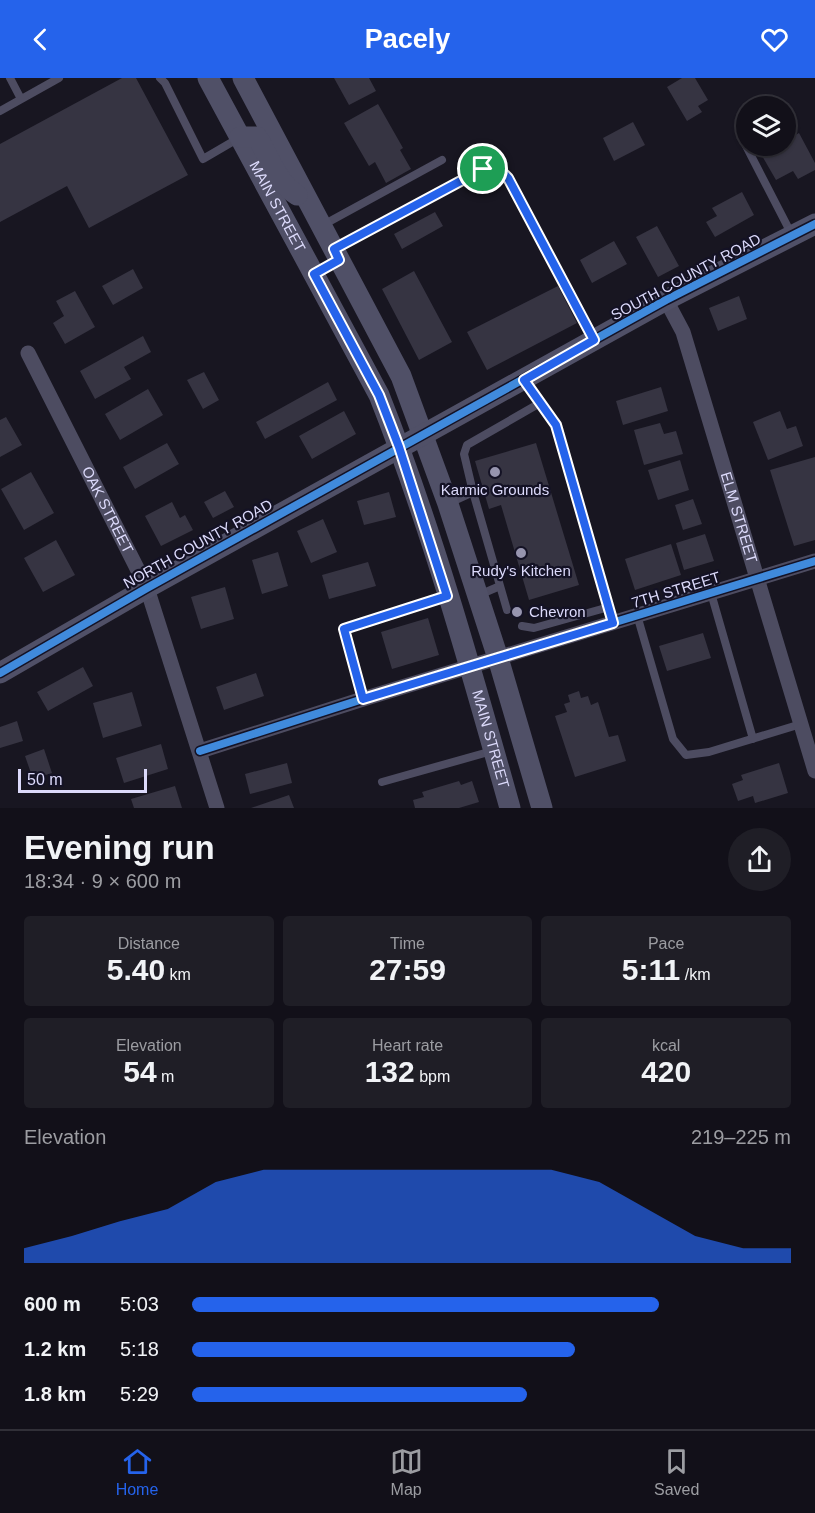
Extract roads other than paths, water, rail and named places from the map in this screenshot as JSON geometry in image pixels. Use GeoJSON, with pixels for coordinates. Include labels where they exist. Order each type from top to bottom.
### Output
{"type":"FeatureCollection","features":[{"type":"Feature","properties":{"kind":"main road","name":"MAIN STREET"},"geometry":{"type":"LineString","coordinates":[[208,78],[379,395],[412,441],[448,504],[498,658],[542,808]]}},
{"type":"Feature","properties":{"kind":"main road","name":"MAIN STREET"},"geometry":{"type":"LineString","coordinates":[[243,78],[401,376],[412,441],[447,596],[470,667],[510,808]]}},
{"type":"Feature","properties":{"kind":"main road"},"geometry":{"type":"LineString","coordinates":[[240,137],[256,137],[290,191],[310,204]]}},
{"type":"Feature","properties":{"kind":"main road","name":"SOUTH COUNTY ROAD"},"geometry":{"type":"LineString","coordinates":[[412,441],[666,300],[815,224]]}},
{"type":"Feature","properties":{"kind":"main road"},"geometry":{"type":"LineString","coordinates":[[314,274],[337,254]]}},
{"type":"Feature","properties":{"kind":"main road","name":"NORTH COUNTY ROAD"},"geometry":{"type":"LineString","coordinates":[[0,673],[147,588],[412,441]]}},
{"type":"Feature","properties":{"kind":"street","name":"ELM STREET"},"geometry":{"type":"LineString","coordinates":[[666,300],[683,332],[814,764]]}},
{"type":"Feature","properties":{"kind":"street","name":"OAK STREET"},"geometry":{"type":"LineString","coordinates":[[28,354],[147,588],[217,808]]}},
{"type":"Feature","properties":{"kind":"street","name":"7TH STREET"},"geometry":{"type":"LineString","coordinates":[[200,751],[815,561]]}},
{"type":"Feature","properties":{"kind":"lane"},"geometry":{"type":"LineString","coordinates":[[10,78],[21,99]]}},
{"type":"Feature","properties":{"kind":"lane"},"geometry":{"type":"LineString","coordinates":[[0,111],[59,78]]}},
{"type":"Feature","properties":{"kind":"lane"},"geometry":{"type":"LineString","coordinates":[[160,78],[165,83],[203,159],[240,137]]}},
{"type":"Feature","properties":{"kind":"lane"},"geometry":{"type":"LineString","coordinates":[[751,156],[793,236]]}},
{"type":"Feature","properties":{"kind":"lane"},"geometry":{"type":"LineString","coordinates":[[321,226],[442,160]]}},
{"type":"Feature","properties":{"kind":"lane"},"geometry":{"type":"LineString","coordinates":[[337,254],[483,169],[492,168],[501,171],[508,178],[594,340]]}},
{"type":"Feature","properties":{"kind":"lane"},"geometry":{"type":"LineString","coordinates":[[524,380],[556,425],[613,623]]}},
{"type":"Feature","properties":{"kind":"lane"},"geometry":{"type":"LineString","coordinates":[[507,610],[473,492],[465,454],[467,445],[540,403]]}},
{"type":"Feature","properties":{"kind":"lane"},"geometry":{"type":"LineString","coordinates":[[448,504],[473,492]]}},
{"type":"Feature","properties":{"kind":"lane"},"geometry":{"type":"LineString","coordinates":[[478,596],[500,586]]}},
{"type":"Feature","properties":{"kind":"lane"},"geometry":{"type":"LineString","coordinates":[[711,593],[753,739]]}},
{"type":"Feature","properties":{"kind":"lane"},"geometry":{"type":"LineString","coordinates":[[363,699],[344,629],[447,596]]}},
{"type":"Feature","properties":{"kind":"lane"},"geometry":{"type":"LineString","coordinates":[[522,626],[534,628],[609,607]]}},
{"type":"Feature","properties":{"kind":"lane"},"geometry":{"type":"LineString","coordinates":[[637,615],[673,739],[686,755],[709,752],[801,724]]}},
{"type":"Feature","properties":{"kind":"lane"},"geometry":{"type":"LineString","coordinates":[[382,782],[494,751]]}},
{"type":"Feature","properties":{"kind":"place","name":"Karmic Grounds"},"geometry":{"type":"Point","coordinates":[495,472]}},
{"type":"Feature","properties":{"kind":"place","name":"Rudy's Kitchen"},"geometry":{"type":"Point","coordinates":[521,553]}},
{"type":"Feature","properties":{"kind":"place","name":"Chevron"},"geometry":{"type":"Point","coordinates":[517,612]}}]}
